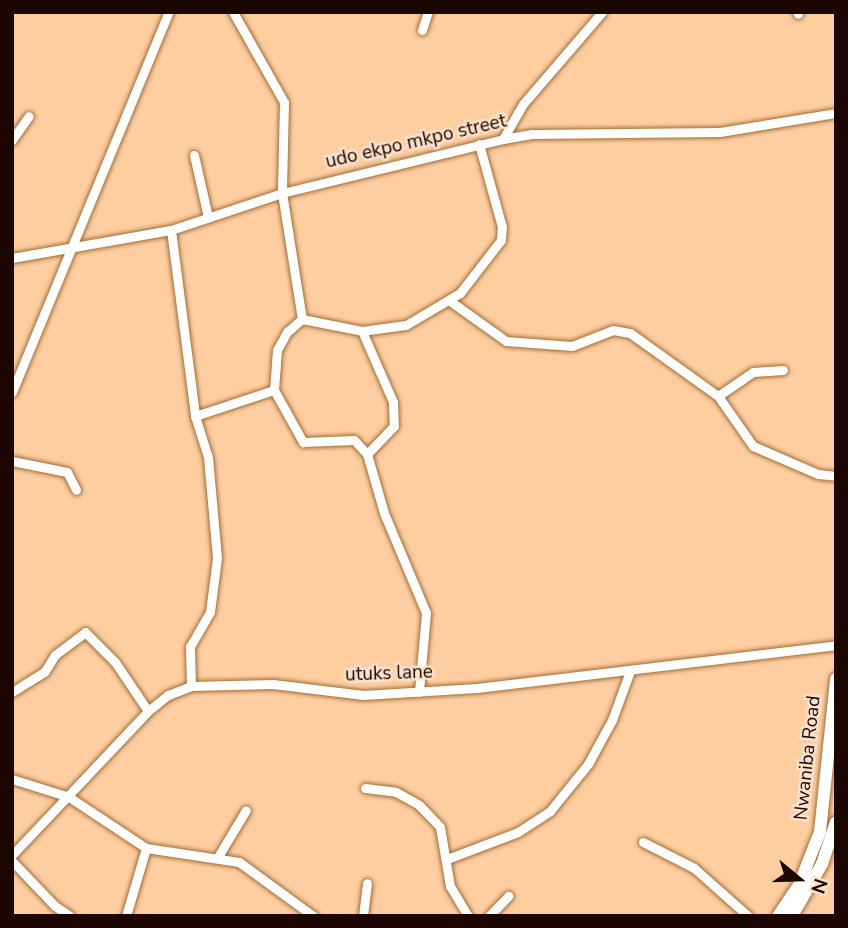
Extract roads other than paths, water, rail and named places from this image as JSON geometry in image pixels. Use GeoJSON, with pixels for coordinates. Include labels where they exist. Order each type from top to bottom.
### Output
{"type":"FeatureCollection","features":[{"type":"Feature","properties":{"kind":"main road","name":"Nwaniba Road"},"geometry":{"type":"LineString","coordinates":[[778,916],[799,885],[817,841],[833,745],[836,679]]}},
{"type":"Feature","properties":{"kind":"main road"},"geometry":{"type":"LineString","coordinates":[[792,916],[822,864],[836,825]]}},
{"type":"Feature","properties":{"kind":"street"},"geometry":{"type":"LineString","coordinates":[[12,393],[101,168],[169,12]]}},
{"type":"Feature","properties":{"kind":"street"},"geometry":{"type":"LineString","coordinates":[[233,12],[284,102],[282,192],[302,319]]}},
{"type":"Feature","properties":{"kind":"street"},"geometry":{"type":"LineString","coordinates":[[422,30],[428,12]]}},
{"type":"Feature","properties":{"kind":"street"},"geometry":{"type":"LineString","coordinates":[[503,139],[523,104],[602,12]]}},
{"type":"Feature","properties":{"kind":"street","name":"udo ekpo mkpo street"},"geometry":{"type":"LineString","coordinates":[[12,258],[171,230],[282,192],[503,139],[532,134],[720,132],[836,113]]}},
{"type":"Feature","properties":{"kind":"street"},"geometry":{"type":"LineString","coordinates":[[12,140],[29,116]]}},
{"type":"Feature","properties":{"kind":"street"},"geometry":{"type":"LineString","coordinates":[[302,319],[362,331],[406,325],[450,300],[494,253],[501,240],[502,227],[479,144]]}},
{"type":"Feature","properties":{"kind":"street"},"geometry":{"type":"LineString","coordinates":[[194,155],[208,217]]}},
{"type":"Feature","properties":{"kind":"street"},"geometry":{"type":"LineString","coordinates":[[171,230],[195,416],[208,457],[217,558],[210,612],[190,646],[191,686]]}},
{"type":"Feature","properties":{"kind":"street"},"geometry":{"type":"LineString","coordinates":[[450,300],[506,341],[572,346],[614,330],[629,332],[718,396],[753,446],[818,474],[836,476]]}},
{"type":"Feature","properties":{"kind":"street"},"geometry":{"type":"LineString","coordinates":[[302,319],[287,332],[276,350],[274,390],[303,442],[354,440],[368,454],[384,513],[426,613],[419,692]]}},
{"type":"Feature","properties":{"kind":"street"},"geometry":{"type":"LineString","coordinates":[[362,331],[393,402],[394,426],[368,454]]}},
{"type":"Feature","properties":{"kind":"street"},"geometry":{"type":"LineString","coordinates":[[718,396],[754,372],[783,370]]}},
{"type":"Feature","properties":{"kind":"street"},"geometry":{"type":"LineString","coordinates":[[195,416],[274,390]]}},
{"type":"Feature","properties":{"kind":"street"},"geometry":{"type":"LineString","coordinates":[[12,460],[67,472],[76,490]]}},
{"type":"Feature","properties":{"kind":"street"},"geometry":{"type":"LineString","coordinates":[[12,692],[45,671],[55,655],[85,632],[115,662],[148,711]]}},
{"type":"Feature","properties":{"kind":"street","name":"utuks lane"},"geometry":{"type":"LineString","coordinates":[[12,858],[148,711],[168,695],[191,686],[227,682],[363,695],[419,692],[629,671],[836,645]]}},
{"type":"Feature","properties":{"kind":"street"},"geometry":{"type":"LineString","coordinates":[[447,859],[518,832],[550,811],[588,764],[612,720],[629,671]]}},
{"type":"Feature","properties":{"kind":"street"},"geometry":{"type":"LineString","coordinates":[[12,779],[69,797],[146,848],[219,856],[267,878],[313,916]]}},
{"type":"Feature","properties":{"kind":"street"},"geometry":{"type":"LineString","coordinates":[[365,788],[396,792],[419,805],[440,827],[450,886],[468,916]]}},
{"type":"Feature","properties":{"kind":"street"},"geometry":{"type":"LineString","coordinates":[[219,856],[246,810]]}},
{"type":"Feature","properties":{"kind":"street"},"geometry":{"type":"LineString","coordinates":[[643,842],[694,868],[748,916]]}},
{"type":"Feature","properties":{"kind":"street"},"geometry":{"type":"LineString","coordinates":[[126,916],[146,848]]}},
{"type":"Feature","properties":{"kind":"street"},"geometry":{"type":"LineString","coordinates":[[12,858],[55,906],[70,916]]}},
{"type":"Feature","properties":{"kind":"street"},"geometry":{"type":"LineString","coordinates":[[363,916],[367,883]]}},
{"type":"Feature","properties":{"kind":"street"},"geometry":{"type":"LineString","coordinates":[[489,916],[508,896]]}}]}
